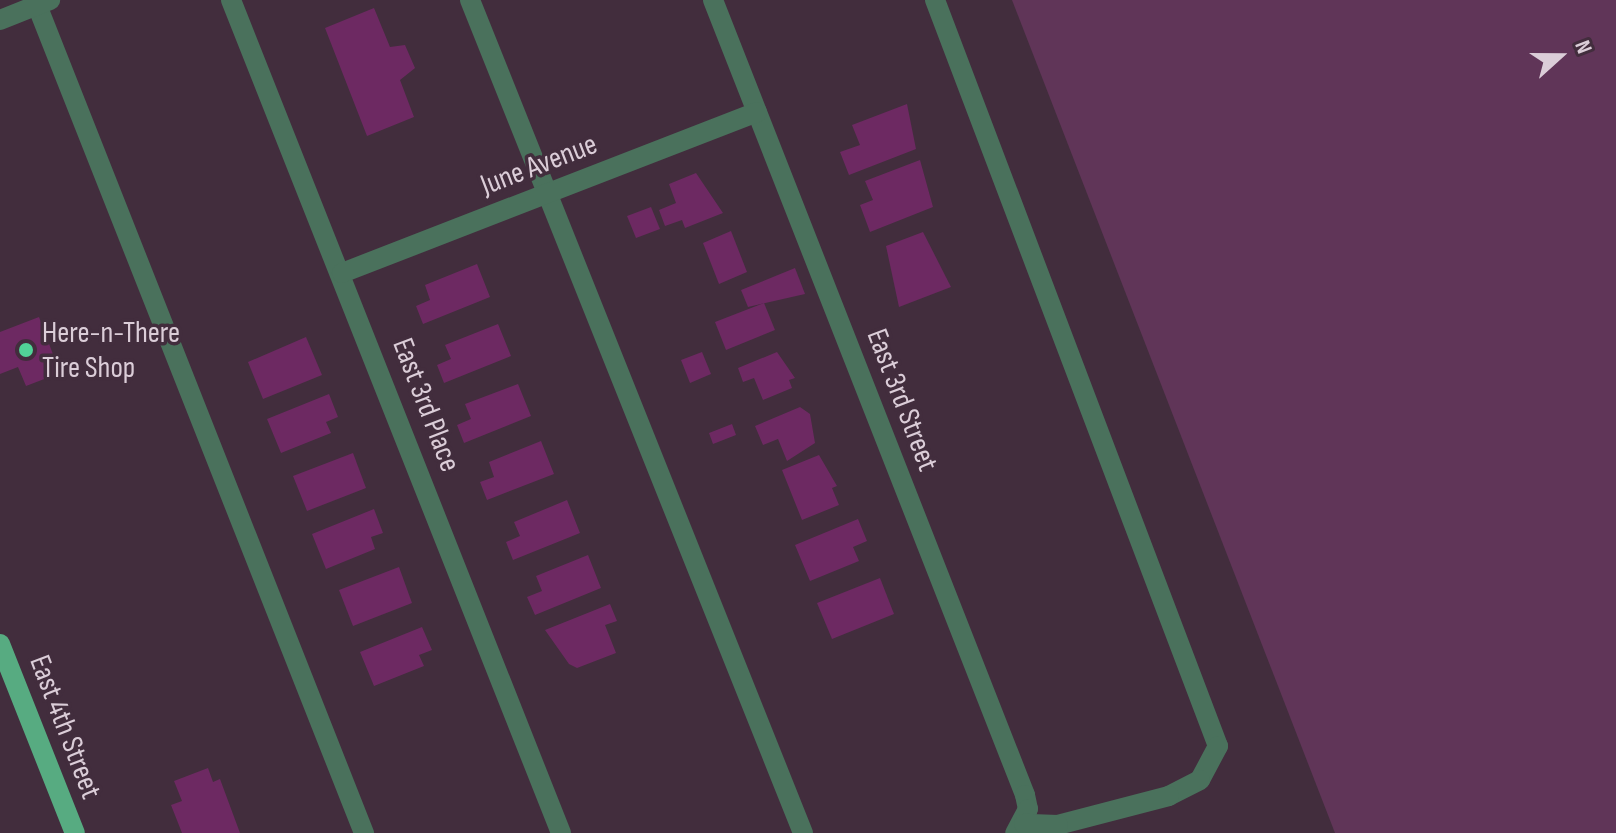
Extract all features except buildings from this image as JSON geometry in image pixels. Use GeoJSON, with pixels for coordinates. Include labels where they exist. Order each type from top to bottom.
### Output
{"type":"FeatureCollection","features":[{"type":"Feature","properties":{"kind":"main road","name":"East 4th Street"},"geometry":{"type":"LineString","coordinates":[[0,644],[75,833]]}},
{"type":"Feature","properties":{"kind":"street","name":"East 3rd Place"},"geometry":{"type":"LineString","coordinates":[[231,0],[342,273],[561,833]]}},
{"type":"Feature","properties":{"kind":"street"},"geometry":{"type":"LineString","coordinates":[[470,0],[803,833]]}},
{"type":"Feature","properties":{"kind":"street","name":"East 3rd Street"},"geometry":{"type":"LineString","coordinates":[[713,0],[1025,795],[1019,828]]}},
{"type":"Feature","properties":{"kind":"street"},"geometry":{"type":"LineString","coordinates":[[935,0],[1218,746],[1200,780],[1169,796],[1058,825],[1019,828]]}},
{"type":"Feature","properties":{"kind":"street"},"geometry":{"type":"LineString","coordinates":[[0,20],[41,2],[364,833]]}},
{"type":"Feature","properties":{"kind":"street","name":"June Avenue"},"geometry":{"type":"LineString","coordinates":[[342,273],[757,112]]}},
{"type":"Feature","properties":{"kind":"shaded area"},"geometry":{"type":"Polygon","coordinates":[[[1012,0],[1616,0],[1616,833],[1335,833],[1012,0]]]}},
{"type":"Feature","properties":{"kind":"place","name":"Here-n-There Tire Shop"},"geometry":{"type":"Point","coordinates":[26,350]}}]}
